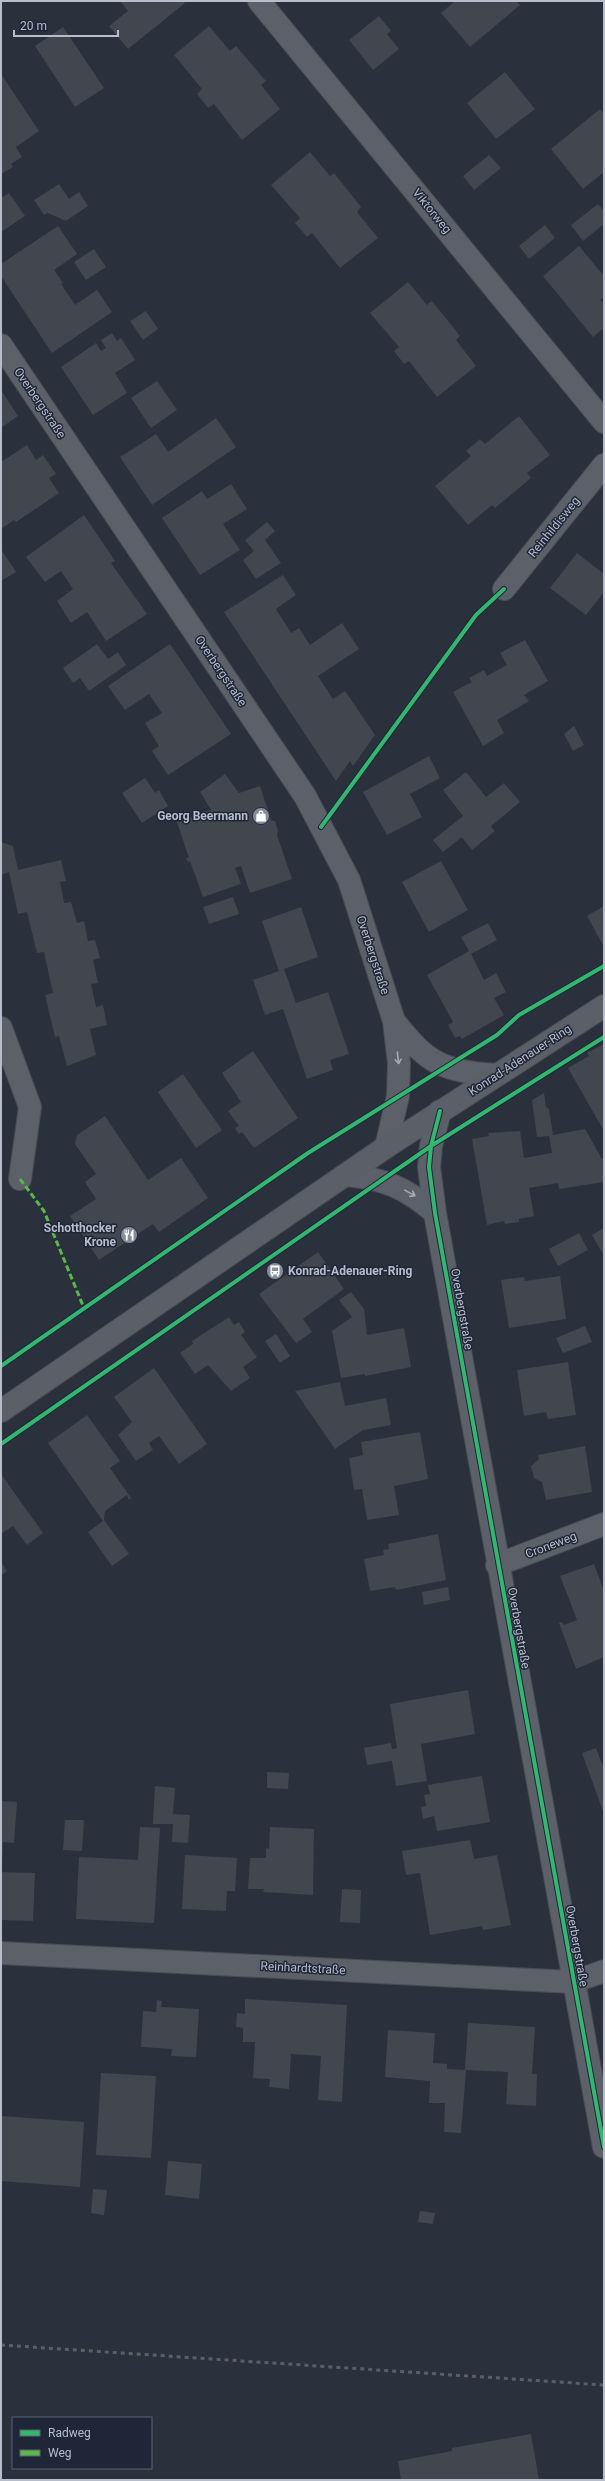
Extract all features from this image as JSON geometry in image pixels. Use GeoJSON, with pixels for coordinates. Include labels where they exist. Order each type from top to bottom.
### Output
{"type":"FeatureCollection","features":[{"type":"Feature","properties":{"kind":"main road","name":"Konrad-Adenauer-Ring"},"geometry":{"type":"LineString","coordinates":[[1,1412],[386,1147],[604,1006]]}},
{"type":"Feature","properties":{"kind":"street","name":"Viktorweg"},"geometry":{"type":"LineString","coordinates":[[259,1],[604,422]]}},
{"type":"Feature","properties":{"kind":"street","name":"Overbergstraße"},"geometry":{"type":"LineString","coordinates":[[1,345],[305,796],[349,880],[394,1021],[399,1063],[398,1089],[386,1147]]}},
{"type":"Feature","properties":{"kind":"street","name":"Reinhildisweg"},"geometry":{"type":"LineString","coordinates":[[504,589],[604,465]]}},
{"type":"Feature","properties":{"kind":"street","name":"Overbergstraße"},"geometry":{"type":"LineString","coordinates":[[394,1021],[416,1049],[445,1066],[463,1072],[497,1075]]}},
{"type":"Feature","properties":{"kind":"street"},"geometry":{"type":"LineString","coordinates":[[1,1028],[30,1107],[20,1179]]}},
{"type":"Feature","properties":{"kind":"street","name":"Overbergstraße"},"geometry":{"type":"LineString","coordinates":[[440,1111],[431,1146],[429,1167],[435,1213],[497,1565],[604,2147]]}},
{"type":"Feature","properties":{"kind":"street"},"geometry":{"type":"LineString","coordinates":[[345,1175],[372,1177],[395,1185],[417,1197],[435,1213]]}},
{"type":"Feature","properties":{"kind":"street","name":"Croneweg"},"geometry":{"type":"LineString","coordinates":[[497,1565],[604,1524]]}},
{"type":"Feature","properties":{"kind":"street","name":"Reinhardtstraße"},"geometry":{"type":"LineString","coordinates":[[1,1953],[573,1982],[604,1971]]}},
{"type":"Feature","properties":{"kind":"building"},"geometry":{"type":"Polygon","coordinates":[[[120,1],[183,1],[185,3],[128,49],[109,26],[128,11],[120,1]]]}},
{"type":"Feature","properties":{"kind":"building"},"geometry":{"type":"Polygon","coordinates":[[[455,1],[516,1],[520,5],[470,47],[441,13],[455,1]]]}},
{"type":"Feature","properties":{"kind":"building"},"geometry":{"type":"Polygon","coordinates":[[[379,16],[391,31],[387,34],[399,49],[373,70],[349,40],[379,16]]]}},
{"type":"Feature","properties":{"kind":"building"},"geometry":{"type":"Polygon","coordinates":[[[209,26],[230,51],[236,46],[266,81],[261,85],[280,109],[242,140],[214,104],[208,108],[197,94],[202,89],[174,55],[209,26]]]}},
{"type":"Feature","properties":{"kind":"building"},"geometry":{"type":"Polygon","coordinates":[[[63,27],[104,88],[75,107],[35,46],[63,27]]]}},
{"type":"Feature","properties":{"kind":"building"},"geometry":{"type":"Polygon","coordinates":[[[505,72],[535,109],[496,139],[467,103],[505,72]]]}},
{"type":"Feature","properties":{"kind":"building"},"geometry":{"type":"Polygon","coordinates":[[[1,74],[39,131],[16,147],[22,157],[11,164],[13,167],[1,174],[1,74]]]}},
{"type":"Feature","properties":{"kind":"building"},"geometry":{"type":"Polygon","coordinates":[[[600,109],[604,114],[604,172],[583,189],[551,149],[600,109]]]}},
{"type":"Feature","properties":{"kind":"building"},"geometry":{"type":"Polygon","coordinates":[[[310,152],[330,176],[334,173],[361,207],[357,212],[378,238],[340,268],[312,233],[307,237],[295,223],[300,218],[271,185],[310,152]]]}},
{"type":"Feature","properties":{"kind":"building"},"geometry":{"type":"Polygon","coordinates":[[[489,155],[501,168],[474,190],[463,176],[489,155]]]}},
{"type":"Feature","properties":{"kind":"building"},"geometry":{"type":"Polygon","coordinates":[[[59,184],[69,199],[79,192],[88,206],[66,221],[48,213],[44,215],[34,200],[59,184]]]}},
{"type":"Feature","properties":{"kind":"building"},"geometry":{"type":"Polygon","coordinates":[[[9,193],[25,216],[1,232],[1,198],[9,193]]]}},
{"type":"Feature","properties":{"kind":"building"},"geometry":{"type":"Polygon","coordinates":[[[598,204],[604,211],[604,224],[583,241],[571,225],[598,204]]]}},
{"type":"Feature","properties":{"kind":"building"},"geometry":{"type":"Polygon","coordinates":[[[545,225],[555,238],[529,259],[519,246],[545,225]]]}},
{"type":"Feature","properties":{"kind":"building"},"geometry":{"type":"Polygon","coordinates":[[[58,226],[77,254],[54,270],[63,283],[61,284],[75,305],[97,290],[112,312],[52,353],[1,276],[1,264],[58,226]]]}},
{"type":"Feature","properties":{"kind":"building"},"geometry":{"type":"Polygon","coordinates":[[[579,246],[604,276],[604,297],[600,300],[604,304],[604,328],[593,337],[543,276],[579,246]]]}},
{"type":"Feature","properties":{"kind":"building"},"geometry":{"type":"Polygon","coordinates":[[[94,249],[106,267],[86,280],[74,262],[94,249]]]}},
{"type":"Feature","properties":{"kind":"building"},"geometry":{"type":"Polygon","coordinates":[[[408,282],[427,305],[432,301],[460,336],[456,340],[476,366],[437,397],[409,361],[404,364],[394,351],[399,347],[370,313],[408,282]]]}},
{"type":"Feature","properties":{"kind":"building"},"geometry":{"type":"Polygon","coordinates":[[[146,311],[158,329],[143,340],[130,321],[146,311]]]}},
{"type":"Feature","properties":{"kind":"building"},"geometry":{"type":"Polygon","coordinates":[[[112,333],[117,341],[121,338],[135,360],[115,373],[127,393],[93,415],[61,367],[96,343],[101,351],[106,348],[101,340],[112,333]]]}},
{"type":"Feature","properties":{"kind":"building"},"geometry":{"type":"Polygon","coordinates":[[[157,381],[177,410],[151,428],[131,398],[157,381]]]}},
{"type":"Feature","properties":{"kind":"building"},"geometry":{"type":"Polygon","coordinates":[[[1,390],[18,416],[1,428],[1,390]]]}},
{"type":"Feature","properties":{"kind":"building"},"geometry":{"type":"Polygon","coordinates":[[[519,416],[550,455],[527,473],[531,478],[495,508],[492,505],[468,525],[435,486],[471,456],[466,451],[480,439],[485,444],[519,416]]]}},
{"type":"Feature","properties":{"kind":"building"},"geometry":{"type":"Polygon","coordinates":[[[216,418],[236,447],[152,505],[120,457],[156,434],[168,452],[216,418]]]}},
{"type":"Feature","properties":{"kind":"building"},"geometry":{"type":"Polygon","coordinates":[[[27,445],[36,460],[43,455],[56,474],[49,478],[59,493],[16,522],[14,520],[1,529],[1,462],[27,445]]]}},
{"type":"Feature","properties":{"kind":"building"},"geometry":{"type":"Polygon","coordinates":[[[231,484],[247,509],[223,524],[240,550],[200,575],[162,518],[202,491],[207,499],[231,484]]]}},
{"type":"Feature","properties":{"kind":"building"},"geometry":{"type":"Polygon","coordinates":[[[84,515],[115,561],[111,563],[147,614],[106,641],[87,612],[71,623],[57,601],[73,589],[61,571],[45,582],[26,557],[84,515]]]}},
{"type":"Feature","properties":{"kind":"building"},"geometry":{"type":"Polygon","coordinates":[[[267,522],[275,531],[265,540],[281,563],[256,579],[243,560],[254,551],[245,540],[267,522]]]}},
{"type":"Feature","properties":{"kind":"building"},"geometry":{"type":"Polygon","coordinates":[[[1,549],[16,572],[1,581],[1,549]]]}},
{"type":"Feature","properties":{"kind":"building"},"geometry":{"type":"Polygon","coordinates":[[[577,553],[604,574],[604,592],[586,615],[550,588],[577,553]]]}},
{"type":"Feature","properties":{"kind":"building"},"geometry":{"type":"Polygon","coordinates":[[[283,575],[296,595],[276,609],[291,633],[299,628],[310,645],[342,623],[359,649],[318,676],[333,699],[345,691],[375,735],[353,766],[350,761],[336,781],[224,612],[283,575]]]}},
{"type":"Feature","properties":{"kind":"building"},"geometry":{"type":"Polygon","coordinates":[[[525,640],[548,681],[524,695],[529,701],[497,720],[504,733],[483,746],[453,692],[472,682],[469,678],[484,670],[487,676],[507,665],[500,653],[525,640]]]}},
{"type":"Feature","properties":{"kind":"building"},"geometry":{"type":"Polygon","coordinates":[[[97,644],[108,659],[118,652],[126,665],[89,691],[80,678],[73,683],[63,668],[97,644]]]}},
{"type":"Feature","properties":{"kind":"building"},"geometry":{"type":"Polygon","coordinates":[[[170,644],[231,734],[168,775],[152,751],[159,746],[145,723],[162,713],[149,694],[125,710],[108,686],[170,644]]]}},
{"type":"Feature","properties":{"kind":"building"},"geometry":{"type":"Polygon","coordinates":[[[574,726],[584,745],[573,751],[564,734],[574,726]]]}},
{"type":"Feature","properties":{"kind":"building"},"geometry":{"type":"Polygon","coordinates":[[[429,756],[440,778],[410,794],[422,817],[387,835],[363,792],[429,756]]]}},
{"type":"Feature","properties":{"kind":"building"},"geometry":{"type":"Polygon","coordinates":[[[466,772],[486,797],[504,783],[520,802],[491,826],[495,831],[472,850],[462,837],[443,852],[433,840],[463,816],[443,790],[466,772]]]}},
{"type":"Feature","properties":{"kind":"building"},"geometry":{"type":"Polygon","coordinates":[[[225,774],[239,793],[260,786],[271,820],[275,821],[278,831],[277,835],[292,879],[250,893],[241,866],[235,868],[241,884],[203,897],[190,861],[188,862],[186,858],[189,858],[177,822],[211,810],[200,792],[225,774]]]}},
{"type":"Feature","properties":{"kind":"building"},"geometry":{"type":"Polygon","coordinates":[[[145,778],[155,793],[159,790],[168,806],[142,823],[122,793],[145,778]]]}},
{"type":"Feature","properties":{"kind":"building"},"geometry":{"type":"Polygon","coordinates":[[[1,842],[13,846],[18,870],[61,860],[66,881],[60,882],[64,903],[71,902],[77,923],[84,921],[88,941],[95,940],[100,958],[93,960],[98,983],[91,984],[96,1007],[103,1005],[107,1025],[90,1029],[96,1055],[67,1066],[59,1036],[55,1037],[45,995],[53,993],[44,952],[37,953],[27,912],[18,914],[9,872],[1,875],[1,842]]]}},
{"type":"Feature","properties":{"kind":"building"},"geometry":{"type":"Polygon","coordinates":[[[441,861],[468,910],[429,932],[402,882],[441,861]]]}},
{"type":"Feature","properties":{"kind":"building"},"geometry":{"type":"Polygon","coordinates":[[[233,897],[239,914],[209,924],[203,907],[233,897]]]}},
{"type":"Feature","properties":{"kind":"building"},"geometry":{"type":"Polygon","coordinates":[[[604,906],[604,947],[587,916],[604,906]]]}},
{"type":"Feature","properties":{"kind":"building"},"geometry":{"type":"Polygon","coordinates":[[[301,907],[318,957],[284,969],[296,1003],[328,992],[349,1054],[330,1060],[333,1070],[307,1079],[283,1009],[265,1015],[253,980],[279,971],[262,921],[301,907]]]}},
{"type":"Feature","properties":{"kind":"building"},"geometry":{"type":"Polygon","coordinates":[[[488,923],[497,940],[471,954],[484,980],[496,973],[506,992],[494,998],[504,1015],[462,1039],[460,1036],[455,1038],[448,1025],[453,1022],[427,975],[469,951],[461,937],[488,923]]]}},
{"type":"Feature","properties":{"kind":"building"},"geometry":{"type":"Polygon","coordinates":[[[604,1044],[604,1131],[568,1068],[589,1056],[587,1053],[604,1044]]]}},
{"type":"Feature","properties":{"kind":"building"},"geometry":{"type":"Polygon","coordinates":[[[253,1051],[298,1118],[254,1148],[242,1132],[239,1134],[235,1128],[239,1126],[228,1111],[241,1102],[222,1073],[253,1051]]]}},
{"type":"Feature","properties":{"kind":"building"},"geometry":{"type":"Polygon","coordinates":[[[183,1074],[222,1130],[196,1148],[158,1092],[183,1074]]]}},
{"type":"Feature","properties":{"kind":"building"},"geometry":{"type":"Polygon","coordinates":[[[544,1093],[546,1107],[549,1109],[553,1135],[585,1129],[602,1159],[604,1158],[604,1182],[559,1189],[558,1183],[529,1188],[534,1216],[519,1219],[519,1222],[505,1224],[504,1221],[487,1225],[472,1139],[489,1136],[488,1133],[520,1131],[524,1158],[552,1153],[549,1136],[537,1137],[532,1100],[544,1093]]]}},
{"type":"Feature","properties":{"kind":"building"},"geometry":{"type":"Polygon","coordinates":[[[105,1116],[148,1180],[181,1158],[208,1198],[159,1232],[153,1224],[99,1260],[70,1216],[96,1199],[85,1182],[96,1174],[75,1144],[77,1135],[105,1116]]]}},
{"type":"Feature","properties":{"kind":"building"},"geometry":{"type":"Polygon","coordinates":[[[604,1228],[604,1253],[603,1254],[592,1235],[604,1228]]]}},
{"type":"Feature","properties":{"kind":"building"},"geometry":{"type":"Polygon","coordinates":[[[579,1233],[588,1250],[558,1266],[549,1249],[579,1233]]]}},
{"type":"Feature","properties":{"kind":"building"},"geometry":{"type":"Polygon","coordinates":[[[318,1252],[344,1289],[303,1319],[312,1332],[296,1343],[259,1294],[318,1252]]]}},
{"type":"Feature","properties":{"kind":"building"},"geometry":{"type":"Polygon","coordinates":[[[560,1276],[566,1319],[509,1328],[501,1280],[524,1277],[525,1281],[560,1276]]]}},
{"type":"Feature","properties":{"kind":"building"},"geometry":{"type":"Polygon","coordinates":[[[351,1292],[364,1309],[367,1335],[404,1328],[411,1367],[365,1376],[365,1374],[341,1378],[332,1331],[352,1317],[339,1300],[351,1292]]]}},
{"type":"Feature","properties":{"kind":"building"},"geometry":{"type":"Polygon","coordinates":[[[229,1317],[234,1325],[239,1322],[245,1332],[241,1335],[257,1357],[243,1367],[250,1378],[231,1391],[208,1365],[195,1374],[180,1353],[193,1344],[192,1341],[229,1317]]]}},
{"type":"Feature","properties":{"kind":"building"},"geometry":{"type":"Polygon","coordinates":[[[585,1326],[592,1342],[563,1353],[556,1338],[585,1326]]]}},
{"type":"Feature","properties":{"kind":"building"},"geometry":{"type":"Polygon","coordinates":[[[276,1334],[290,1356],[280,1363],[265,1341],[276,1334]]]}},
{"type":"Feature","properties":{"kind":"building"},"geometry":{"type":"Polygon","coordinates":[[[568,1362],[576,1415],[548,1419],[546,1412],[524,1416],[517,1370],[568,1362]]]}},
{"type":"Feature","properties":{"kind":"building"},"geometry":{"type":"Polygon","coordinates":[[[154,1368],[207,1444],[179,1464],[159,1436],[149,1443],[153,1450],[136,1461],[118,1435],[132,1422],[114,1397],[154,1368]]]}},
{"type":"Feature","properties":{"kind":"building"},"geometry":{"type":"Polygon","coordinates":[[[340,1382],[345,1406],[386,1398],[391,1425],[363,1430],[335,1449],[295,1391],[340,1382]]]}},
{"type":"Feature","properties":{"kind":"building"},"geometry":{"type":"Polygon","coordinates":[[[87,1415],[120,1461],[110,1468],[131,1498],[129,1500],[127,1495],[105,1511],[104,1520],[129,1554],[112,1566],[88,1532],[103,1521],[48,1443],[87,1415]]]}},
{"type":"Feature","properties":{"kind":"building"},"geometry":{"type":"Polygon","coordinates":[[[420,1432],[428,1479],[394,1486],[399,1515],[367,1520],[362,1489],[354,1490],[349,1458],[363,1455],[361,1442],[420,1432]]]}},
{"type":"Feature","properties":{"kind":"building"},"geometry":{"type":"Polygon","coordinates":[[[585,1446],[592,1492],[546,1500],[542,1482],[534,1478],[531,1466],[539,1459],[538,1455],[585,1446]]]}},
{"type":"Feature","properties":{"kind":"building"},"geometry":{"type":"Polygon","coordinates":[[[1,1474],[43,1533],[27,1545],[13,1526],[1,1534],[1,1474]]]}},
{"type":"Feature","properties":{"kind":"building"},"geometry":{"type":"Polygon","coordinates":[[[438,1534],[446,1580],[396,1590],[395,1587],[370,1591],[364,1559],[384,1555],[383,1550],[389,1549],[388,1544],[438,1534]]]}},
{"type":"Feature","properties":{"kind":"building"},"geometry":{"type":"Polygon","coordinates":[[[1,1562],[7,1571],[1,1575],[1,1562]]]}},
{"type":"Feature","properties":{"kind":"building"},"geometry":{"type":"Polygon","coordinates":[[[594,1564],[604,1591],[604,1657],[576,1669],[559,1623],[562,1622],[564,1625],[577,1620],[560,1576],[594,1564]]]}},
{"type":"Feature","properties":{"kind":"building"},"geometry":{"type":"Polygon","coordinates":[[[448,1587],[450,1600],[424,1605],[422,1592],[448,1587]]]}},
{"type":"Feature","properties":{"kind":"building"},"geometry":{"type":"Polygon","coordinates":[[[468,1690],[475,1734],[421,1744],[427,1781],[396,1786],[392,1761],[367,1765],[364,1748],[391,1743],[392,1749],[397,1748],[390,1704],[468,1690]]]}},
{"type":"Feature","properties":{"kind":"building"},"geometry":{"type":"Polygon","coordinates":[[[596,1748],[604,1769],[604,1814],[582,1753],[596,1748]]]}},
{"type":"Feature","properties":{"kind":"building"},"geometry":{"type":"Polygon","coordinates":[[[267,1772],[289,1773],[288,1789],[267,1788],[267,1772]]]}},
{"type":"Feature","properties":{"kind":"building"},"geometry":{"type":"Polygon","coordinates":[[[482,1776],[490,1822],[437,1831],[434,1816],[423,1819],[421,1807],[426,1806],[424,1795],[430,1794],[428,1785],[482,1776]]]}},
{"type":"Feature","properties":{"kind":"building"},"geometry":{"type":"Polygon","coordinates":[[[155,1786],[175,1788],[173,1814],[190,1815],[188,1843],[172,1842],[173,1824],[153,1824],[155,1786]]]}},
{"type":"Feature","properties":{"kind":"building"},"geometry":{"type":"Polygon","coordinates":[[[1,1801],[17,1802],[14,1843],[3,1842],[2,1862],[1,1801]]]}},
{"type":"Feature","properties":{"kind":"building"},"geometry":{"type":"Polygon","coordinates":[[[65,1820],[84,1820],[82,1851],[63,1850],[65,1820]]]}},
{"type":"Feature","properties":{"kind":"building"},"geometry":{"type":"Polygon","coordinates":[[[140,1827],[160,1828],[154,1923],[76,1919],[79,1857],[138,1860],[140,1827]]]}},
{"type":"Feature","properties":{"kind":"building"},"geometry":{"type":"Polygon","coordinates":[[[270,1827],[314,1829],[313,1895],[263,1892],[264,1889],[248,1889],[250,1858],[266,1858],[266,1848],[269,1849],[270,1827]]]}},
{"type":"Feature","properties":{"kind":"building"},"geometry":{"type":"Polygon","coordinates":[[[470,1840],[474,1859],[497,1855],[511,1925],[483,1930],[482,1926],[430,1935],[420,1873],[406,1875],[402,1851],[470,1840]]]}},
{"type":"Feature","properties":{"kind":"building"},"geometry":{"type":"Polygon","coordinates":[[[185,1855],[237,1858],[235,1891],[227,1891],[226,1911],[182,1909],[185,1855]]]}},
{"type":"Feature","properties":{"kind":"building"},"geometry":{"type":"Polygon","coordinates":[[[1,1872],[35,1873],[33,1921],[1,1920],[1,1872]]]}},
{"type":"Feature","properties":{"kind":"building"},"geometry":{"type":"Polygon","coordinates":[[[342,1889],[361,1890],[360,1923],[340,1922],[342,1889]]]}},
{"type":"Feature","properties":{"kind":"building"},"geometry":{"type":"Polygon","coordinates":[[[245,1999],[347,2005],[342,2102],[318,2100],[321,2056],[291,2054],[289,2089],[269,2087],[270,2079],[253,2078],[255,2042],[243,2042],[243,2028],[236,2027],[237,2013],[245,2014],[245,1999]]]}},
{"type":"Feature","properties":{"kind":"building"},"geometry":{"type":"Polygon","coordinates":[[[157,2000],[162,2001],[161,2007],[199,2009],[196,2057],[171,2056],[172,2049],[141,2047],[143,2011],[156,2012],[157,2000]]]}},
{"type":"Feature","properties":{"kind":"building"},"geometry":{"type":"Polygon","coordinates":[[[468,2023],[535,2027],[532,2074],[537,2074],[536,2106],[506,2104],[508,2072],[466,2070],[461,2133],[444,2132],[445,2103],[429,2103],[430,2081],[385,2077],[388,2030],[435,2033],[433,2063],[447,2064],[447,2069],[465,2070],[468,2023]]]}},
{"type":"Feature","properties":{"kind":"building"},"geometry":{"type":"Polygon","coordinates":[[[101,2073],[156,2076],[151,2158],[96,2155],[101,2073]]]}},
{"type":"Feature","properties":{"kind":"building"},"geometry":{"type":"Polygon","coordinates":[[[1,2116],[84,2122],[80,2187],[1,2181],[1,2116]]]}},
{"type":"Feature","properties":{"kind":"building"},"geometry":{"type":"Polygon","coordinates":[[[168,2161],[202,2164],[199,2199],[165,2195],[168,2161]]]}},
{"type":"Feature","properties":{"kind":"building"},"geometry":{"type":"Polygon","coordinates":[[[93,2189],[107,2190],[104,2215],[91,2213],[93,2189]]]}},
{"type":"Feature","properties":{"kind":"building"},"geometry":{"type":"Polygon","coordinates":[[[420,2211],[435,2213],[433,2224],[418,2222],[420,2211]]]}},
{"type":"Feature","properties":{"kind":"building"},"geometry":{"type":"Polygon","coordinates":[[[531,2434],[539,2480],[401,2480],[398,2461],[452,2451],[452,2448],[531,2434]]]}},
{"type":"Feature","properties":{"kind":"railway"},"geometry":{"type":"LineString","coordinates":[[1,2345],[604,2385]]}},
{"type":"Feature","properties":{"kind":"marked path"},"geometry":{"type":"LineString","coordinates":[[20,1179],[44,1211],[84,1308]]}},
{"type":"Feature","properties":{"kind":"cycle path"},"geometry":{"type":"LineString","coordinates":[[321,827],[476,615],[504,589]]}},
{"type":"Feature","properties":{"kind":"cycle path"},"geometry":{"type":"LineString","coordinates":[[1,1366],[308,1153],[497,1035],[519,1015],[604,966]]}},
{"type":"Feature","properties":{"kind":"cycle path"},"geometry":{"type":"LineString","coordinates":[[1,1444],[431,1146],[604,1037]]}},
{"type":"Feature","properties":{"kind":"cycle path"},"geometry":{"type":"LineString","coordinates":[[440,1111],[431,1146],[429,1167],[435,1213],[604,2147]]}},
{"type":"Feature","properties":{"kind":"place","name":"Georg Beermann"},"geometry":{"type":"Point","coordinates":[261,816]}},
{"type":"Feature","properties":{"kind":"place","name":"Schotthocker Krone"},"geometry":{"type":"Point","coordinates":[129,1235]}},
{"type":"Feature","properties":{"kind":"place","name":"Konrad-Adenauer-Ring"},"geometry":{"type":"Point","coordinates":[275,1271]}}]}
